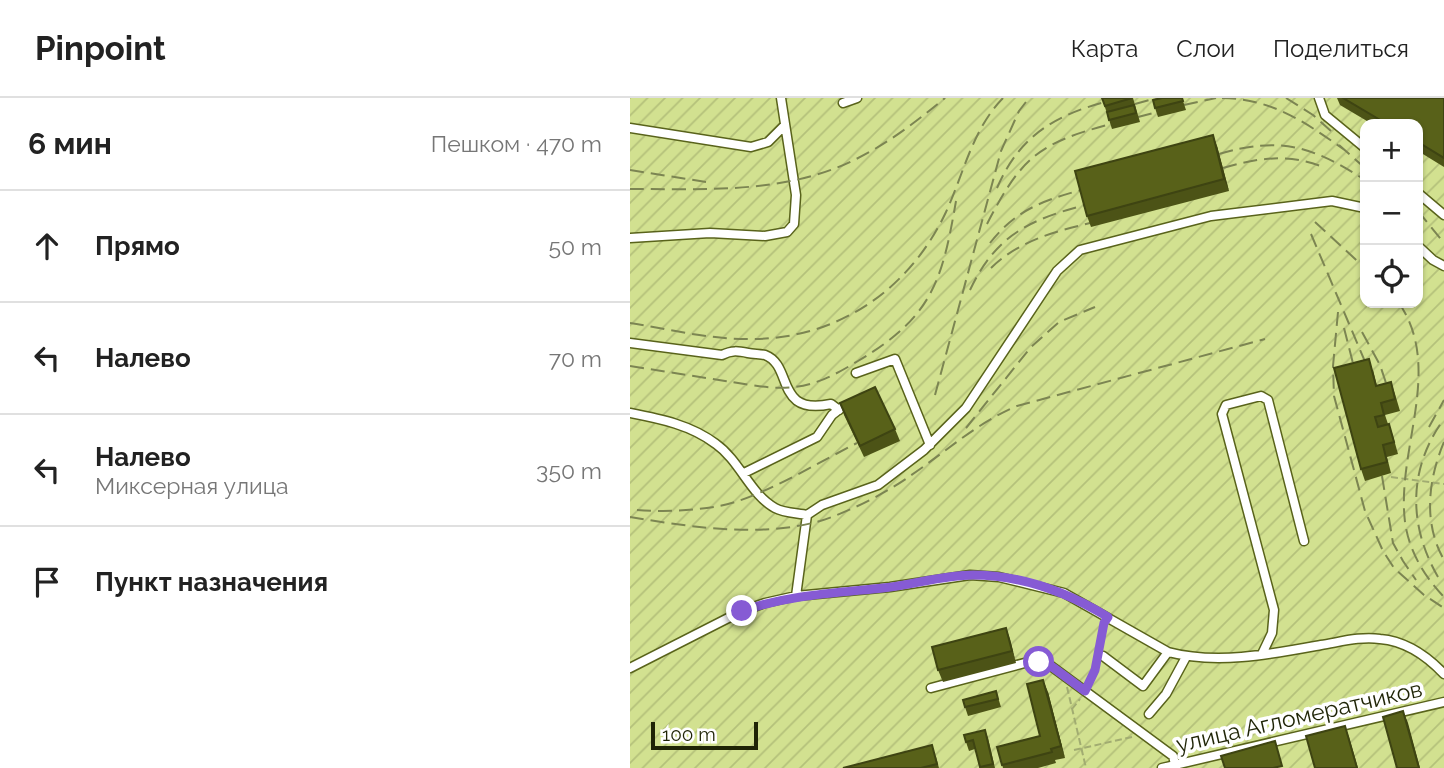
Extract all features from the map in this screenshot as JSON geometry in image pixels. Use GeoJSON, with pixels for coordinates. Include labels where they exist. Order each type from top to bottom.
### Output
{"type":"FeatureCollection","features":[{"type":"Feature","properties":{"kind":"street"},"geometry":{"type":"LineString","coordinates":[[630,238],[710,233],[765,236],[787,232],[794,224],[796,195],[781,98]]}},
{"type":"Feature","properties":{"kind":"street"},"geometry":{"type":"LineString","coordinates":[[843,103],[857,98]]}},
{"type":"Feature","properties":{"kind":"street"},"geometry":{"type":"LineString","coordinates":[[1319,98],[1325,115],[1360,145]]}},
{"type":"Feature","properties":{"kind":"street"},"geometry":{"type":"LineString","coordinates":[[630,128],[751,147],[768,142],[784,126]]}},
{"type":"Feature","properties":{"kind":"street"},"geometry":{"type":"LineString","coordinates":[[1423,197],[1444,215]]}},
{"type":"Feature","properties":{"kind":"street"},"geometry":{"type":"LineString","coordinates":[[630,414],[658,418],[693,429],[719,446],[744,473],[755,490],[776,509],[807,515],[822,505],[878,485],[930,445],[966,408],[1057,271],[1080,250],[1211,216],[1332,201],[1360,207]]}},
{"type":"Feature","properties":{"kind":"street"},"geometry":{"type":"LineString","coordinates":[[1423,251],[1444,266]]}},
{"type":"Feature","properties":{"kind":"street"},"geometry":{"type":"LineString","coordinates":[[630,343],[722,355],[730,350],[766,355],[778,366],[788,394],[798,401],[819,406],[831,404],[839,410]]}},
{"type":"Feature","properties":{"kind":"street"},"geometry":{"type":"LineString","coordinates":[[856,373],[895,359],[930,445]]}},
{"type":"Feature","properties":{"kind":"street"},"geometry":{"type":"LineString","coordinates":[[1262,653],[1272,633],[1273,611],[1223,414],[1226,405],[1261,396],[1268,400],[1304,541]]}},
{"type":"Feature","properties":{"kind":"street"},"geometry":{"type":"LineString","coordinates":[[744,473],[817,437],[832,415],[847,403]]}},
{"type":"Feature","properties":{"kind":"street"},"geometry":{"type":"LineString","coordinates":[[796,596],[807,515]]}},
{"type":"Feature","properties":{"kind":"street"},"geometry":{"type":"LineString","coordinates":[[630,668],[742,611],[796,596],[890,587],[970,575],[999,577],[1064,593],[1168,652],[1186,657],[1212,658],[1378,638],[1398,642],[1415,650],[1444,674]]}},
{"type":"Feature","properties":{"kind":"street"},"geometry":{"type":"LineString","coordinates":[[1103,656],[1143,686],[1168,652]]}},
{"type":"Feature","properties":{"kind":"street"},"geometry":{"type":"LineString","coordinates":[[1149,714],[1166,694],[1186,657]]}},
{"type":"Feature","properties":{"kind":"street"},"geometry":{"type":"LineString","coordinates":[[931,688],[1032,661],[1051,666],[1172,756],[1175,764]]}},
{"type":"Feature","properties":{"kind":"street","name":"улица Агломератчиков"},"geometry":{"type":"LineString","coordinates":[[1162,768],[1444,702]]}},
{"type":"Feature","properties":{"kind":"path"},"geometry":{"type":"LineString","coordinates":[[1391,477],[1444,484]]}},
{"type":"Feature","properties":{"kind":"path"},"geometry":{"type":"LineString","coordinates":[[1072,709],[1095,670],[1104,623],[1108,617]]}},
{"type":"Feature","properties":{"kind":"path"},"geometry":{"type":"LineString","coordinates":[[1066,683],[1086,768]]}},
{"type":"Feature","properties":{"kind":"path"},"geometry":{"type":"LineString","coordinates":[[1074,750],[1131,738],[1137,730]]}},
{"type":"Feature","properties":{"kind":"shaded area"},"geometry":{"type":"Polygon","coordinates":[[[630,98],[1444,98],[1444,768],[630,768],[630,98]]]}},
{"type":"Feature","properties":{"kind":"building"},"geometry":{"type":"Polygon","coordinates":[[[1102,98],[1132,98],[1105,106],[1102,98]]]}},
{"type":"Feature","properties":{"kind":"building"},"geometry":{"type":"Polygon","coordinates":[[[1182,98],[1183,101],[1155,108],[1153,100],[1182,98]]]}},
{"type":"Feature","properties":{"kind":"building"},"geometry":{"type":"Polygon","coordinates":[[[1343,98],[1444,98],[1444,158],[1423,145],[1423,119],[1379,119],[1343,98]]]}},
{"type":"Feature","properties":{"kind":"building"},"geometry":{"type":"Polygon","coordinates":[[[1134,105],[1136,113],[1109,120],[1107,112],[1134,105]]]}},
{"type":"Feature","properties":{"kind":"building"},"geometry":{"type":"Polygon","coordinates":[[[1213,135],[1224,179],[1087,216],[1075,171],[1213,135]]]}},
{"type":"Feature","properties":{"kind":"building"},"geometry":{"type":"Polygon","coordinates":[[[1369,359],[1376,386],[1391,382],[1395,399],[1381,403],[1384,415],[1375,417],[1378,427],[1389,424],[1394,442],[1383,445],[1387,462],[1361,469],[1334,368],[1369,359]]]}},
{"type":"Feature","properties":{"kind":"building"},"geometry":{"type":"Polygon","coordinates":[[[875,387],[895,429],[860,446],[840,403],[875,387]]]}},
{"type":"Feature","properties":{"kind":"building"},"geometry":{"type":"Polygon","coordinates":[[[1006,628],[1012,651],[938,670],[932,647],[1006,628]]]}},
{"type":"Feature","properties":{"kind":"building"},"geometry":{"type":"Polygon","coordinates":[[[1043,680],[1061,746],[1051,749],[1052,752],[1002,765],[997,747],[1040,736],[1027,684],[1043,680]]]}},
{"type":"Feature","properties":{"kind":"building"},"geometry":{"type":"Polygon","coordinates":[[[996,691],[998,699],[965,707],[963,700],[996,691]]]}},
{"type":"Feature","properties":{"kind":"building"},"geometry":{"type":"Polygon","coordinates":[[[1403,711],[1419,768],[1397,768],[1383,717],[1403,711]]]}},
{"type":"Feature","properties":{"kind":"building"},"geometry":{"type":"Polygon","coordinates":[[[1345,726],[1357,768],[1315,768],[1306,736],[1345,726]]]}},
{"type":"Feature","properties":{"kind":"building"},"geometry":{"type":"Polygon","coordinates":[[[985,730],[993,764],[980,767],[973,740],[966,742],[964,735],[985,730]]]}},
{"type":"Feature","properties":{"kind":"building"},"geometry":{"type":"Polygon","coordinates":[[[1275,741],[1282,766],[1225,768],[1221,756],[1275,741]]]}},
{"type":"Feature","properties":{"kind":"building"},"geometry":{"type":"Polygon","coordinates":[[[932,745],[937,764],[921,768],[843,768],[932,745]]]}},
{"type":"Feature","properties":{"kind":"railway"},"geometry":{"type":"LineString","coordinates":[[630,189],[743,187],[826,172],[877,148],[945,98]]}},
{"type":"Feature","properties":{"kind":"railway"},"geometry":{"type":"LineString","coordinates":[[630,323],[717,337],[779,337],[810,331],[839,321],[866,306],[912,265],[930,240],[946,212],[976,138],[992,110],[1003,98]]}},
{"type":"Feature","properties":{"kind":"railway"},"geometry":{"type":"LineString","coordinates":[[935,395],[1001,151],[1019,111],[1029,98]]}},
{"type":"Feature","properties":{"kind":"railway"},"geometry":{"type":"LineString","coordinates":[[1135,104],[1157,98]]}},
{"type":"Feature","properties":{"kind":"railway"},"geometry":{"type":"LineString","coordinates":[[1184,105],[1216,98]]}},
{"type":"Feature","properties":{"kind":"railway"},"geometry":{"type":"LineString","coordinates":[[1222,98],[1257,103],[1288,114],[1346,151]]}},
{"type":"Feature","properties":{"kind":"railway"},"geometry":{"type":"LineString","coordinates":[[1286,98],[1313,115],[1331,131]]}},
{"type":"Feature","properties":{"kind":"railway"},"geometry":{"type":"LineString","coordinates":[[997,188],[1016,155],[1040,131],[1069,114],[1105,102]]}},
{"type":"Feature","properties":{"kind":"railway"},"geometry":{"type":"LineString","coordinates":[[1138,117],[1157,112]]}},
{"type":"Feature","properties":{"kind":"railway"},"geometry":{"type":"LineString","coordinates":[[987,224],[1010,183],[1034,156],[1066,138],[1111,124]]}},
{"type":"Feature","properties":{"kind":"railway"},"geometry":{"type":"LineString","coordinates":[[1219,154],[1278,145],[1312,152],[1360,177]]}},
{"type":"Feature","properties":{"kind":"railway"},"geometry":{"type":"LineString","coordinates":[[1339,145],[1360,164]]}},
{"type":"Feature","properties":{"kind":"railway"},"geometry":{"type":"LineString","coordinates":[[1223,168],[1273,158],[1298,160],[1323,167]]}},
{"type":"Feature","properties":{"kind":"railway"},"geometry":{"type":"LineString","coordinates":[[630,170],[706,182]]}},
{"type":"Feature","properties":{"kind":"railway"},"geometry":{"type":"LineString","coordinates":[[990,243],[1010,222],[1031,208],[1081,190]]}},
{"type":"Feature","properties":{"kind":"railway"},"geometry":{"type":"LineString","coordinates":[[630,366],[777,388],[803,386],[835,374],[883,345],[903,329],[930,295],[945,254],[956,201]]}},
{"type":"Feature","properties":{"kind":"railway"},"geometry":{"type":"LineString","coordinates":[[970,290],[991,256],[1016,232],[1047,217],[1085,205]]}},
{"type":"Feature","properties":{"kind":"railway"},"geometry":{"type":"LineString","coordinates":[[1423,217],[1444,243]]}},
{"type":"Feature","properties":{"kind":"railway"},"geometry":{"type":"LineString","coordinates":[[1315,222],[1360,263]]}},
{"type":"Feature","properties":{"kind":"railway"},"geometry":{"type":"LineString","coordinates":[[991,268],[1025,244],[1090,223]]}},
{"type":"Feature","properties":{"kind":"railway"},"geometry":{"type":"LineString","coordinates":[[1311,234],[1369,371]]}},
{"type":"Feature","properties":{"kind":"railway"},"geometry":{"type":"LineString","coordinates":[[966,428],[1031,347],[1059,322],[1095,307]]}},
{"type":"Feature","properties":{"kind":"railway"},"geometry":{"type":"LineString","coordinates":[[1402,308],[1412,328],[1418,355],[1416,410],[1404,494],[1405,522],[1410,543],[1419,562],[1444,597]]}},
{"type":"Feature","properties":{"kind":"railway"},"geometry":{"type":"LineString","coordinates":[[1338,312],[1333,366],[1334,396],[1365,511],[1394,568],[1424,595],[1444,608]]}},
{"type":"Feature","properties":{"kind":"railway"},"geometry":{"type":"LineString","coordinates":[[1344,328],[1356,375]]}},
{"type":"Feature","properties":{"kind":"railway"},"geometry":{"type":"LineString","coordinates":[[1362,332],[1380,365],[1390,395]]}},
{"type":"Feature","properties":{"kind":"railway"},"geometry":{"type":"LineString","coordinates":[[630,517],[701,527],[749,530],[820,521],[890,489],[974,429],[1017,406],[1265,339]]}},
{"type":"Feature","properties":{"kind":"railway"},"geometry":{"type":"LineString","coordinates":[[1429,427],[1444,400]]}},
{"type":"Feature","properties":{"kind":"railway"},"geometry":{"type":"LineString","coordinates":[[1438,577],[1421,537],[1416,497],[1424,457],[1444,419]]}},
{"type":"Feature","properties":{"kind":"railway"},"geometry":{"type":"LineString","coordinates":[[1444,442],[1434,471],[1430,501],[1433,531],[1444,560]]}},
{"type":"Feature","properties":{"kind":"railway"},"geometry":{"type":"LineString","coordinates":[[637,510],[688,510],[735,502],[789,479],[857,443]]}},
{"type":"Feature","properties":{"kind":"railway"},"geometry":{"type":"LineString","coordinates":[[1382,476],[1393,543],[1416,580]]}},
{"type":"Feature","properties":{"kind":"route"},"geometry":{"type":"LineString","coordinates":[[742,611],[796,596],[890,587],[970,575],[999,577],[1064,593],[1108,617],[1104,623],[1095,670],[1085,691],[1051,666],[1039,662]]}}]}
